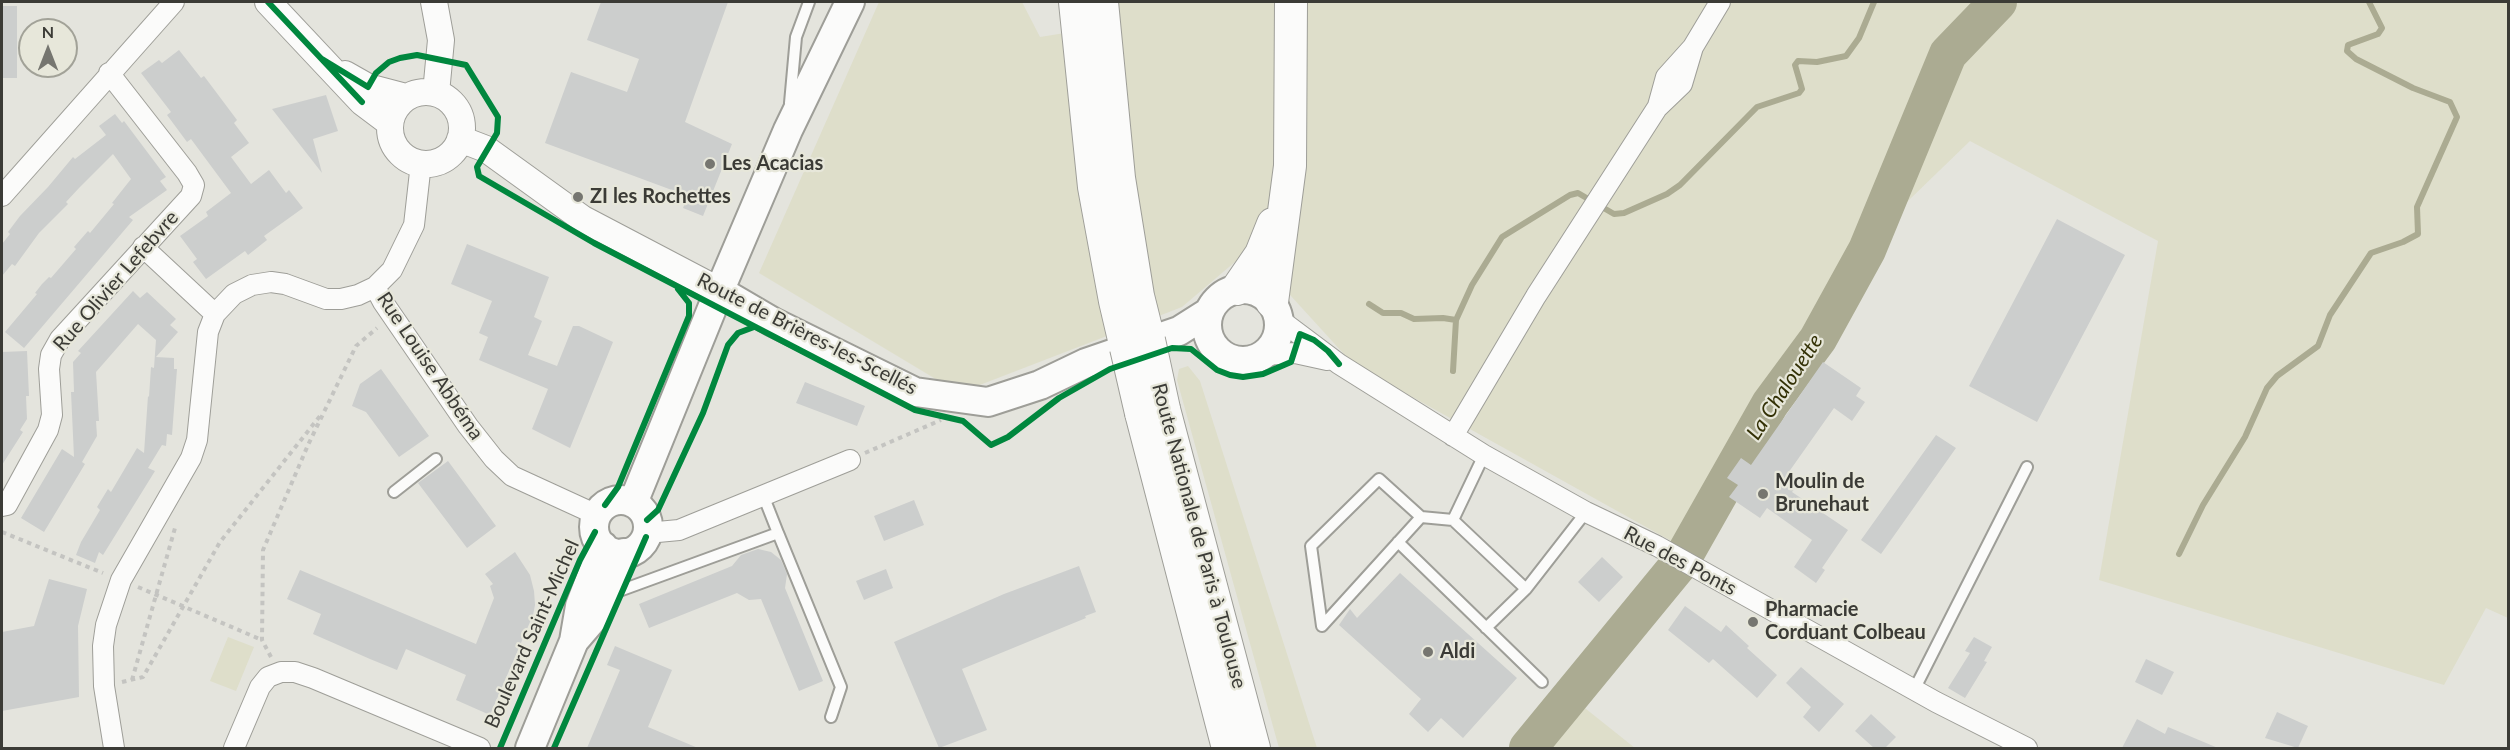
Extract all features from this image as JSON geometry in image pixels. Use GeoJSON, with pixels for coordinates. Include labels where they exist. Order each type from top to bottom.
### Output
{"type":"FeatureCollection","features":[{"type":"Feature","properties":{"kind":"main road"},"geometry":{"type":"LineString","coordinates":[[633,503],[788,130],[850,2]]}},
{"type":"Feature","properties":{"kind":"main road","name":"Route Nationale de Paris à Toulouse"},"geometry":{"type":"LineString","coordinates":[[1075,2],[1094,187],[1126,299],[1153,411],[1228,748]]}},
{"type":"Feature","properties":{"kind":"main road","name":"Route Nationale de Paris à Toulouse"},"geometry":{"type":"LineString","coordinates":[[1102,2],[1119,178],[1126,299]]}},
{"type":"Feature","properties":{"kind":"main road"},"geometry":{"type":"LineString","coordinates":[[1179,331],[1211,343],[1229,359],[1241,362],[1254,360],[1264,355],[1277,339],[1276,311],[1285,196],[1290,165],[1291,2]]}},
{"type":"Feature","properties":{"kind":"main road"},"geometry":{"type":"LineString","coordinates":[[1238,289],[1261,254],[1285,196]]}},
{"type":"Feature","properties":{"kind":"main road"},"geometry":{"type":"LineString","coordinates":[[1211,343],[1206,322],[1209,312],[1220,297],[1238,289],[1257,291],[1276,311]]}},
{"type":"Feature","properties":{"kind":"main road","name":"Route de Brières-les-Scellés"},"geometry":{"type":"LineString","coordinates":[[720,291],[773,321],[915,392],[988,402],[1040,385],[1086,363],[1179,331],[1209,312]]}},
{"type":"Feature","properties":{"kind":"main road","name":"Route Nationale de Paris à Toulouse"},"geometry":{"type":"LineString","coordinates":[[1153,411],[1254,748]]}},
{"type":"Feature","properties":{"kind":"main road"},"geometry":{"type":"LineString","coordinates":[[612,502],[633,503],[644,513],[647,520],[647,533],[638,548],[613,550],[595,532],[597,515],[612,502]]}},
{"type":"Feature","properties":{"kind":"main road","name":"Boulevard Saint-Michel"},"geometry":{"type":"LineString","coordinates":[[574,641],[598,614],[606,596],[613,550]]}},
{"type":"Feature","properties":{"kind":"main road","name":"Boulevard Saint-Michel"},"geometry":{"type":"LineString","coordinates":[[530,748],[574,641],[580,606],[613,550]]}},
{"type":"Feature","properties":{"kind":"street"},"geometry":{"type":"LineString","coordinates":[[2,196],[174,2]]}},
{"type":"Feature","properties":{"kind":"street"},"geometry":{"type":"LineString","coordinates":[[268,2],[362,102],[390,123]]}},
{"type":"Feature","properties":{"kind":"street"},"geometry":{"type":"LineString","coordinates":[[434,2],[441,40],[436,93]]}},
{"type":"Feature","properties":{"kind":"street"},"geometry":{"type":"LineString","coordinates":[[1453,436],[1536,296],[1657,108],[1682,84],[1693,47],[1720,2]]}},
{"type":"Feature","properties":{"kind":"street"},"geometry":{"type":"LineString","coordinates":[[322,58],[368,87],[406,97]]}},
{"type":"Feature","properties":{"kind":"street","name":"Rue Olivier Lefebvre"},"geometry":{"type":"LineString","coordinates":[[2,506],[7,505],[48,430],[52,415],[49,369],[51,355],[60,339],[191,196],[194,185],[110,73]]}},
{"type":"Feature","properties":{"kind":"street"},"geometry":{"type":"LineString","coordinates":[[415,93],[436,93],[453,104],[458,113],[461,123],[460,139],[453,151],[445,158],[421,164],[398,152],[390,133],[390,123],[398,104],[406,97],[415,93]]}},
{"type":"Feature","properties":{"kind":"street","name":"Route de Brières-les-Scellés"},"geometry":{"type":"LineString","coordinates":[[460,139],[486,149],[583,219],[720,291]]}},
{"type":"Feature","properties":{"kind":"street","name":"Rue Louise Abbéma"},"geometry":{"type":"LineString","coordinates":[[421,164],[414,225],[392,270],[375,287],[391,315],[494,459],[512,476],[523,482],[597,515]]}},
{"type":"Feature","properties":{"kind":"street"},"geometry":{"type":"LineString","coordinates":[[143,247],[215,314]]}},
{"type":"Feature","properties":{"kind":"street"},"geometry":{"type":"LineString","coordinates":[[114,748],[104,686],[103,646],[113,604],[122,580],[192,458],[197,440],[208,332],[215,314],[234,294],[252,285],[271,282],[285,284],[318,297],[341,299],[375,287]]}},
{"type":"Feature","properties":{"kind":"street","name":"Rue des Ponts"},"geometry":{"type":"LineString","coordinates":[[1276,311],[1338,364],[1484,455],[1586,512],[1657,546],[1914,690],[2027,748]]}},
{"type":"Feature","properties":{"kind":"street","name":"Rue des Ponts"},"geometry":{"type":"LineString","coordinates":[[1264,355],[1294,352],[1338,364]]}},
{"type":"Feature","properties":{"kind":"street"},"geometry":{"type":"LineString","coordinates":[[647,533],[679,530],[850,460]]}},
{"type":"Feature","properties":{"kind":"street"},"geometry":{"type":"LineString","coordinates":[[234,748],[260,687],[268,677],[281,672],[295,672],[313,678],[480,748]]}},
{"type":"Feature","properties":{"kind":"lane"},"geometry":{"type":"LineString","coordinates":[[788,130],[796,37],[809,2]]}},
{"type":"Feature","properties":{"kind":"lane"},"geometry":{"type":"LineString","coordinates":[[1453,520],[1484,455]]}},
{"type":"Feature","properties":{"kind":"lane"},"geometry":{"type":"LineString","coordinates":[[394,492],[436,459]]}},
{"type":"Feature","properties":{"kind":"lane"},"geometry":{"type":"LineString","coordinates":[[1914,690],[2027,467]]}},
{"type":"Feature","properties":{"kind":"lane"},"geometry":{"type":"LineString","coordinates":[[1421,517],[1322,626],[1311,546],[1379,479],[1421,517],[1453,520],[1526,589]]}},
{"type":"Feature","properties":{"kind":"lane"},"geometry":{"type":"LineString","coordinates":[[763,495],[841,687],[831,717]]}},
{"type":"Feature","properties":{"kind":"lane"},"geometry":{"type":"LineString","coordinates":[[1486,628],[1526,589],[1586,512]]}},
{"type":"Feature","properties":{"kind":"lane"},"geometry":{"type":"LineString","coordinates":[[606,596],[778,533]]}},
{"type":"Feature","properties":{"kind":"lane"},"geometry":{"type":"LineString","coordinates":[[1398,542],[1542,682]]}},
{"type":"Feature","properties":{"kind":"path"},"geometry":{"type":"LineString","coordinates":[[281,672],[261,640],[263,550],[324,411],[356,346],[391,315]]}},
{"type":"Feature","properties":{"kind":"path"},"geometry":{"type":"LineString","coordinates":[[104,686],[143,677],[220,542],[324,411]]}},
{"type":"Feature","properties":{"kind":"path"},"geometry":{"type":"LineString","coordinates":[[936,415],[947,417]]}},
{"type":"Feature","properties":{"kind":"path"},"geometry":{"type":"LineString","coordinates":[[850,460],[947,417]]}},
{"type":"Feature","properties":{"kind":"path"},"geometry":{"type":"LineString","coordinates":[[132,680],[178,519],[170,497]]}},
{"type":"Feature","properties":{"kind":"green space"},"geometry":{"type":"Polygon","coordinates":[[[879,2],[1022,2],[1040,37],[1114,25],[1115,2],[2508,2],[2508,618],[2486,608],[2444,685],[2099,580],[2158,241],[1970,141],[1878,230],[1673,542],[1353,364],[1249,250],[1182,307],[959,393],[759,273],[879,2]]]}},
{"type":"Feature","properties":{"kind":"green space"},"geometry":{"type":"Polygon","coordinates":[[[1188,366],[1200,381],[1317,748],[1279,748],[1177,380],[1179,369],[1188,366]]]}},
{"type":"Feature","properties":{"kind":"green space"},"geometry":{"type":"Polygon","coordinates":[[[228,637],[254,647],[236,691],[210,681],[228,637]]]}},
{"type":"Feature","properties":{"kind":"green space"},"geometry":{"type":"Polygon","coordinates":[[[1561,689],[1635,748],[1516,748],[1561,689]]]}},
{"type":"Feature","properties":{"kind":"building"},"geometry":{"type":"Polygon","coordinates":[[[601,2],[728,2],[685,122],[732,144],[703,216],[683,208],[688,196],[545,143],[571,72],[627,92],[639,59],[587,40],[601,2]]]}},
{"type":"Feature","properties":{"kind":"building"},"geometry":{"type":"Polygon","coordinates":[[[2,6],[17,6],[17,78],[2,78],[2,6]]]}},
{"type":"Feature","properties":{"kind":"building"},"geometry":{"type":"Polygon","coordinates":[[[179,50],[201,78],[204,76],[237,120],[234,123],[249,143],[231,157],[251,184],[269,170],[286,193],[289,190],[303,208],[264,236],[267,240],[248,255],[245,251],[206,279],[193,262],[197,259],[180,236],[208,216],[206,212],[231,193],[191,139],[187,142],[167,115],[171,112],[141,73],[159,60],[162,63],[179,50]]]}},
{"type":"Feature","properties":{"kind":"building"},"geometry":{"type":"Polygon","coordinates":[[[326,95],[338,131],[313,139],[322,173],[272,109],[326,95]]]}},
{"type":"Feature","properties":{"kind":"building"},"geometry":{"type":"Polygon","coordinates":[[[115,114],[122,123],[124,121],[166,177],[160,181],[167,190],[129,217],[133,220],[24,348],[5,332],[37,294],[35,293],[42,284],[49,277],[51,278],[76,249],[74,247],[88,231],[90,233],[114,204],[112,203],[131,179],[113,154],[66,202],[68,204],[39,233],[15,266],[12,264],[2,276],[2,244],[20,216],[73,157],[75,159],[106,135],[99,126],[115,114]]]}},
{"type":"Feature","properties":{"kind":"building"},"geometry":{"type":"Polygon","coordinates":[[[2057,219],[2125,255],[2037,422],[1969,386],[2057,219]]]}},
{"type":"Feature","properties":{"kind":"building"},"geometry":{"type":"Polygon","coordinates":[[[467,244],[549,277],[534,317],[542,321],[528,355],[557,366],[573,326],[579,326],[613,342],[570,448],[532,429],[548,389],[479,360],[488,337],[479,333],[492,301],[451,284],[467,244]]]}},
{"type":"Feature","properties":{"kind":"building"},"geometry":{"type":"Polygon","coordinates":[[[133,291],[140,298],[147,292],[176,319],[170,325],[178,332],[156,357],[174,358],[174,369],[177,369],[172,435],[167,434],[166,446],[162,445],[148,468],[155,471],[103,555],[99,552],[95,563],[76,555],[81,542],[100,510],[97,507],[108,489],[111,492],[137,448],[144,453],[151,367],[154,368],[156,340],[138,324],[96,372],[99,421],[96,421],[97,436],[82,462],[85,464],[44,532],[21,518],[62,449],[74,457],[71,392],[74,392],[73,362],[81,353],[78,351],[133,291]]]}},
{"type":"Feature","properties":{"kind":"building"},"geometry":{"type":"Polygon","coordinates":[[[27,351],[29,396],[26,396],[27,419],[20,430],[23,432],[2,465],[2,352],[27,351]]]}},
{"type":"Feature","properties":{"kind":"building"},"geometry":{"type":"Polygon","coordinates":[[[1823,362],[1861,388],[1856,396],[1865,402],[1852,421],[1834,408],[1786,476],[1798,484],[1792,492],[1848,530],[1822,568],[1825,570],[1816,583],[1794,567],[1812,540],[1767,508],[1760,518],[1729,497],[1738,485],[1727,478],[1741,458],[1751,465],[1823,362]]]}},
{"type":"Feature","properties":{"kind":"building"},"geometry":{"type":"Polygon","coordinates":[[[381,369],[429,436],[399,457],[366,412],[352,406],[360,384],[381,369]]]}},
{"type":"Feature","properties":{"kind":"building"},"geometry":{"type":"Polygon","coordinates":[[[805,382],[865,406],[857,426],[796,403],[805,382]]]}},
{"type":"Feature","properties":{"kind":"building"},"geometry":{"type":"Polygon","coordinates":[[[1936,435],[1956,448],[1881,554],[1861,540],[1936,435]]]}},
{"type":"Feature","properties":{"kind":"building"},"geometry":{"type":"Polygon","coordinates":[[[448,461],[496,526],[467,548],[418,483],[448,461]]]}},
{"type":"Feature","properties":{"kind":"building"},"geometry":{"type":"Polygon","coordinates":[[[914,500],[924,525],[884,541],[874,516],[914,500]]]}},
{"type":"Feature","properties":{"kind":"building"},"geometry":{"type":"Polygon","coordinates":[[[758,549],[771,552],[781,560],[787,574],[785,588],[823,681],[799,691],[761,599],[749,600],[737,593],[649,628],[639,604],[732,566],[741,555],[758,549]]]}},
{"type":"Feature","properties":{"kind":"building"},"geometry":{"type":"Polygon","coordinates":[[[515,552],[530,575],[535,605],[533,615],[490,715],[456,700],[466,675],[406,649],[397,670],[370,659],[313,634],[321,614],[287,599],[300,570],[476,644],[494,598],[490,586],[493,584],[485,574],[515,552]]]}},
{"type":"Feature","properties":{"kind":"building"},"geometry":{"type":"Polygon","coordinates":[[[1602,557],[1623,577],[1599,602],[1578,582],[1602,557]]]}},
{"type":"Feature","properties":{"kind":"building"},"geometry":{"type":"Polygon","coordinates":[[[1079,566],[1096,612],[962,669],[987,730],[939,748],[894,642],[1004,594],[1079,566]]]}},
{"type":"Feature","properties":{"kind":"building"},"geometry":{"type":"Polygon","coordinates":[[[886,569],[893,588],[864,600],[856,581],[886,569]]]}},
{"type":"Feature","properties":{"kind":"building","name":"Aldi"},"geometry":{"type":"Polygon","coordinates":[[[1400,573],[1517,678],[1463,738],[1441,718],[1428,732],[1409,714],[1421,699],[1339,625],[1350,609],[1357,618],[1400,573]]]}},
{"type":"Feature","properties":{"kind":"building"},"geometry":{"type":"Polygon","coordinates":[[[49,579],[87,589],[78,626],[79,697],[2,711],[2,632],[34,626],[49,579]]]}},
{"type":"Feature","properties":{"kind":"building"},"geometry":{"type":"Polygon","coordinates":[[[1685,606],[1721,632],[1726,625],[1777,675],[1757,698],[1713,659],[1709,663],[1668,630],[1685,606]]]}},
{"type":"Feature","properties":{"kind":"building"},"geometry":{"type":"Polygon","coordinates":[[[1974,637],[1992,647],[1984,661],[1987,662],[1965,698],[1948,688],[1970,653],[1965,651],[1974,637]]]}},
{"type":"Feature","properties":{"kind":"building"},"geometry":{"type":"Polygon","coordinates":[[[615,646],[672,670],[648,727],[698,748],[587,748],[620,670],[607,665],[615,646]]]}},
{"type":"Feature","properties":{"kind":"building"},"geometry":{"type":"Polygon","coordinates":[[[2146,659],[2174,672],[2162,695],[2135,682],[2146,659]]]}},
{"type":"Feature","properties":{"kind":"building"},"geometry":{"type":"Polygon","coordinates":[[[1801,667],[1844,704],[1819,732],[1803,717],[1811,707],[1786,683],[1801,667]]]}},
{"type":"Feature","properties":{"kind":"building"},"geometry":{"type":"Polygon","coordinates":[[[2277,712],[2308,726],[2298,748],[2265,738],[2277,712]]]}},
{"type":"Feature","properties":{"kind":"building"},"geometry":{"type":"Polygon","coordinates":[[[1871,714],[1896,737],[1885,748],[1874,748],[1855,731],[1871,714]]]}},
{"type":"Feature","properties":{"kind":"building"},"geometry":{"type":"Polygon","coordinates":[[[2137,719],[2165,734],[2168,727],[2218,748],[2122,748],[2137,719]]]}},
{"type":"Feature","properties":{"kind":"waterway"},"geometry":{"type":"LineString","coordinates":[[1453,371],[1456,320],[1472,285],[1502,237],[1570,195],[1578,193],[1614,214],[1624,213],[1667,194],[1680,185],[1757,107],[1799,93],[1802,89],[1795,65],[1798,61],[1817,62],[1846,56],[1859,38],[1874,2]]}},
{"type":"Feature","properties":{"kind":"waterway","name":"La Chalouette"},"geometry":{"type":"LineString","coordinates":[[1528,748],[1680,563],[1770,404],[1818,339],[1867,250],[1948,54],[1998,2]]}},
{"type":"Feature","properties":{"kind":"waterway"},"geometry":{"type":"LineString","coordinates":[[2179,554],[2203,505],[2245,437],[2267,388],[2277,376],[2318,346],[2330,315],[2371,253],[2418,234],[2417,207],[2457,117],[2450,102],[2413,88],[2356,59],[2347,51],[2348,45],[2378,34],[2382,28],[2369,2]]}},
{"type":"Feature","properties":{"kind":"waterway"},"geometry":{"type":"LineString","coordinates":[[1369,304],[1383,313],[1401,313],[1414,319],[1456,320]]}},
{"type":"Feature","properties":{"kind":"cycle path"},"geometry":{"type":"LineString","coordinates":[[268,2],[362,102]]}},
{"type":"Feature","properties":{"kind":"cycle path"},"geometry":{"type":"LineString","coordinates":[[322,59],[368,87],[376,73],[389,62],[400,58],[417,55],[466,65],[498,117],[497,133],[477,167],[479,176],[594,243],[915,410],[963,421],[991,445],[1008,437],[1059,398],[1110,369],[1172,348],[1191,349],[1217,370],[1243,377],[1263,374],[1291,362],[1300,334],[1314,340],[1339,364]]}},
{"type":"Feature","properties":{"kind":"cycle path"},"geometry":{"type":"LineString","coordinates":[[605,505],[618,487],[689,316],[689,303],[678,289]]}},
{"type":"Feature","properties":{"kind":"cycle path"},"geometry":{"type":"LineString","coordinates":[[647,520],[658,510],[703,413],[728,345],[738,333],[754,327]]}},
{"type":"Feature","properties":{"kind":"cycle path"},"geometry":{"type":"LineString","coordinates":[[500,748],[580,560],[595,532]]}},
{"type":"Feature","properties":{"kind":"cycle path"},"geometry":{"type":"LineString","coordinates":[[554,748],[646,537]]}},
{"type":"Feature","properties":{"kind":"place","name":"Les Acacias"},"geometry":{"type":"Point","coordinates":[710,164]}},
{"type":"Feature","properties":{"kind":"place","name":"ZI les Rochettes"},"geometry":{"type":"Point","coordinates":[578,197]}},
{"type":"Feature","properties":{"kind":"place","name":"Moulin de Brunehaut"},"geometry":{"type":"Point","coordinates":[1763,494]}},
{"type":"Feature","properties":{"kind":"place","name":"Pharmacie Corduant Colbeau"},"geometry":{"type":"Point","coordinates":[1753,622]}},
{"type":"Feature","properties":{"kind":"place","name":"Aldi"},"geometry":{"type":"Point","coordinates":[1428,652]}}]}
